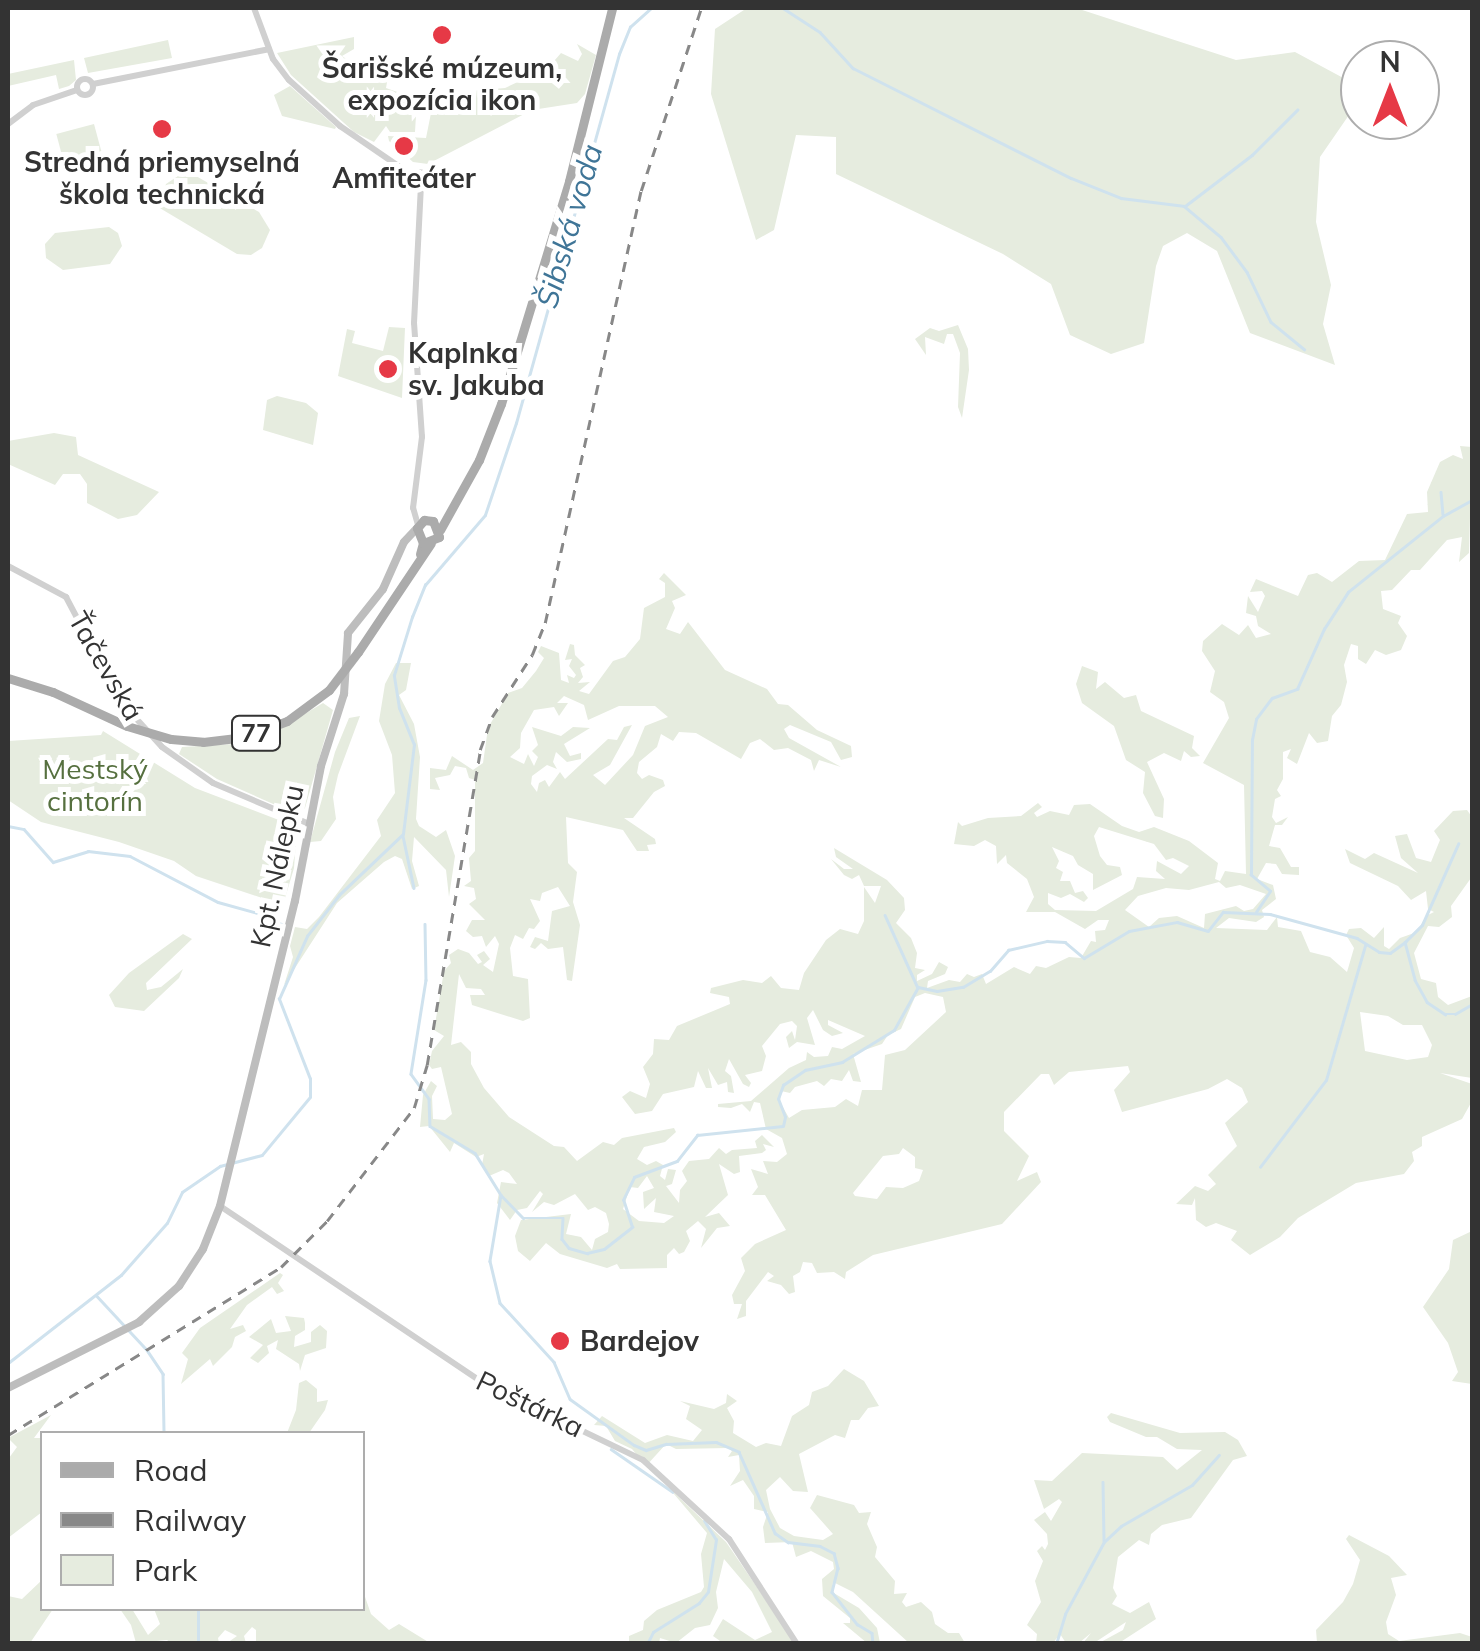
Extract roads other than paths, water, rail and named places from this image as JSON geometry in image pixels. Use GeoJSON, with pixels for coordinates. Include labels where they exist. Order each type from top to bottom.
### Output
{"type":"FeatureCollection","features":[{"type":"Feature","properties":{"kind":"main road","name":"77"},"geometry":{"type":"LineString","coordinates":[[8,678],[53,692],[127,726],[171,739],[203,742],[244,737],[287,721],[329,690],[418,558],[425,531],[449,512],[479,460],[501,404],[586,116],[612,8]]}},
{"type":"Feature","properties":{"kind":"main road","name":"Kpt. Nálepku"},"geometry":{"type":"LineString","coordinates":[[8,1388],[127,1330],[179,1286],[201,1252],[220,1206],[290,920],[309,824],[341,706],[348,634],[383,589],[401,549],[425,531]]}},
{"type":"Feature","properties":{"kind":"street"},"geometry":{"type":"LineString","coordinates":[[254,8],[269,49],[284,74],[340,126],[413,176],[424,174],[426,182],[420,186],[414,323],[422,437],[414,500],[425,531]]}},
{"type":"Feature","properties":{"kind":"street"},"geometry":{"type":"LineString","coordinates":[[255,51],[264,35]]}},
{"type":"Feature","properties":{"kind":"street"},"geometry":{"type":"LineString","coordinates":[[8,124],[33,105],[77,90],[82,80],[93,84],[269,49]]}},
{"type":"Feature","properties":{"kind":"street","name":"Ťačevská"},"geometry":{"type":"LineString","coordinates":[[8,566],[66,597],[122,703],[162,747],[213,783],[309,824]]}},
{"type":"Feature","properties":{"kind":"street","name":"Poštárka"},"geometry":{"type":"LineString","coordinates":[[220,1206],[485,1384],[644,1460],[729,1540],[797,1644]]}},
{"type":"Feature","properties":{"kind":"waterway","name":"Šibská voda"},"geometry":{"type":"LineString","coordinates":[[8,1363],[121,1275],[167,1223],[182,1192],[220,1166],[262,1155],[310,1097],[310,1079],[279,999],[307,936],[339,895],[403,834],[414,745],[399,708],[394,675],[425,585],[485,515],[516,423],[619,54],[630,27],[651,8]]}},
{"type":"Feature","properties":{"kind":"waterway"},"geometry":{"type":"LineString","coordinates":[[783,8],[820,32],[853,68],[1071,178],[1121,198],[1184,206],[1221,237],[1247,272],[1271,322],[1304,349]]}},
{"type":"Feature","properties":{"kind":"waterway"},"geometry":{"type":"LineString","coordinates":[[1185,206],[1252,155],[1297,110]]}},
{"type":"Feature","properties":{"kind":"waterway"},"geometry":{"type":"LineString","coordinates":[[1441,492],[1443,514]]}},
{"type":"Feature","properties":{"kind":"waterway"},"geometry":{"type":"LineString","coordinates":[[1256,912],[1270,891],[1251,875],[1252,740],[1256,719],[1272,698],[1297,689],[1324,629],[1348,592],[1443,516],[1472,500]]}},
{"type":"Feature","properties":{"kind":"waterway"},"geometry":{"type":"LineString","coordinates":[[8,826],[24,829],[53,862],[88,851],[130,856],[218,902],[268,916],[286,927]]}},
{"type":"Feature","properties":{"kind":"waterway"},"geometry":{"type":"LineString","coordinates":[[403,836],[414,888]]}},
{"type":"Feature","properties":{"kind":"waterway"},"geometry":{"type":"LineString","coordinates":[[1405,942],[1422,925],[1458,844]]}},
{"type":"Feature","properties":{"kind":"waterway"},"geometry":{"type":"LineString","coordinates":[[501,1195],[523,1218],[563,1218],[562,1239],[569,1248],[587,1253],[604,1249],[632,1227],[623,1200],[634,1177],[677,1161],[697,1135],[783,1126],[785,1117],[778,1099],[783,1085],[805,1070],[842,1062],[894,1030],[918,987],[937,991],[963,987],[990,971],[1008,950],[1047,941],[1065,942],[1084,958],[1129,931],[1177,922],[1208,931],[1223,912],[1270,914],[1357,938],[1379,952],[1390,953],[1405,942],[1415,980],[1427,1002],[1445,1014],[1455,1014],[1472,1004]]}},
{"type":"Feature","properties":{"kind":"waterway"},"geometry":{"type":"LineString","coordinates":[[885,915],[917,986]]}},
{"type":"Feature","properties":{"kind":"waterway"},"geometry":{"type":"LineString","coordinates":[[425,924],[426,980],[411,1074],[429,1099],[430,1126],[475,1153],[501,1195],[490,1261],[500,1303],[554,1362],[570,1399],[634,1445],[646,1450],[666,1444],[716,1442],[739,1452],[775,1533],[788,1542],[820,1546],[834,1553],[838,1568],[832,1592],[857,1624],[872,1633],[873,1644]]}},
{"type":"Feature","properties":{"kind":"waterway"},"geometry":{"type":"LineString","coordinates":[[1260,1167],[1326,1080],[1365,946]]}},
{"type":"Feature","properties":{"kind":"waterway"},"geometry":{"type":"LineString","coordinates":[[97,1296],[147,1350],[163,1374],[164,1431]]}},
{"type":"Feature","properties":{"kind":"waterway"},"geometry":{"type":"LineString","coordinates":[[611,1449],[673,1492]]}},
{"type":"Feature","properties":{"kind":"waterway"},"geometry":{"type":"LineString","coordinates":[[1056,1644],[1065,1614],[1104,1542],[1121,1526],[1192,1485],[1219,1455]]}},
{"type":"Feature","properties":{"kind":"waterway"},"geometry":{"type":"LineString","coordinates":[[1103,1482],[1104,1541]]}},
{"type":"Feature","properties":{"kind":"waterway"},"geometry":{"type":"LineString","coordinates":[[647,1644],[653,1632],[699,1603],[708,1592],[716,1540],[704,1521]]}},
{"type":"Feature","properties":{"kind":"waterway"},"geometry":{"type":"LineString","coordinates":[[198,1611],[198,1644]]}},
{"type":"Feature","properties":{"kind":"railway"},"geometry":{"type":"LineString","coordinates":[[8,1435],[281,1267],[327,1221],[414,1108],[427,1065],[480,750],[492,717],[532,655],[545,623],[641,191],[701,8]]}},
{"type":"Feature","properties":{"kind":"place","name":"Šarišské múzeum, expozícia ikon"},"geometry":{"type":"Point","coordinates":[442,35]}},
{"type":"Feature","properties":{"kind":"place","name":"Stredná priemyselná škola technická"},"geometry":{"type":"Point","coordinates":[162,129]}},
{"type":"Feature","properties":{"kind":"place","name":"Amfiteáter"},"geometry":{"type":"Point","coordinates":[404,146]}},
{"type":"Feature","properties":{"kind":"place","name":"Kaplnka sv. Jakuba"},"geometry":{"type":"Point","coordinates":[388,369]}},
{"type":"Feature","properties":{"kind":"place","name":"Bardejov"},"geometry":{"type":"Point","coordinates":[560,1341]}},
{"type":"Feature","properties":{"kind":"park label","name":"Mestský cintorín"},"geometry":{"type":"Point","coordinates":[95,785]}}]}
